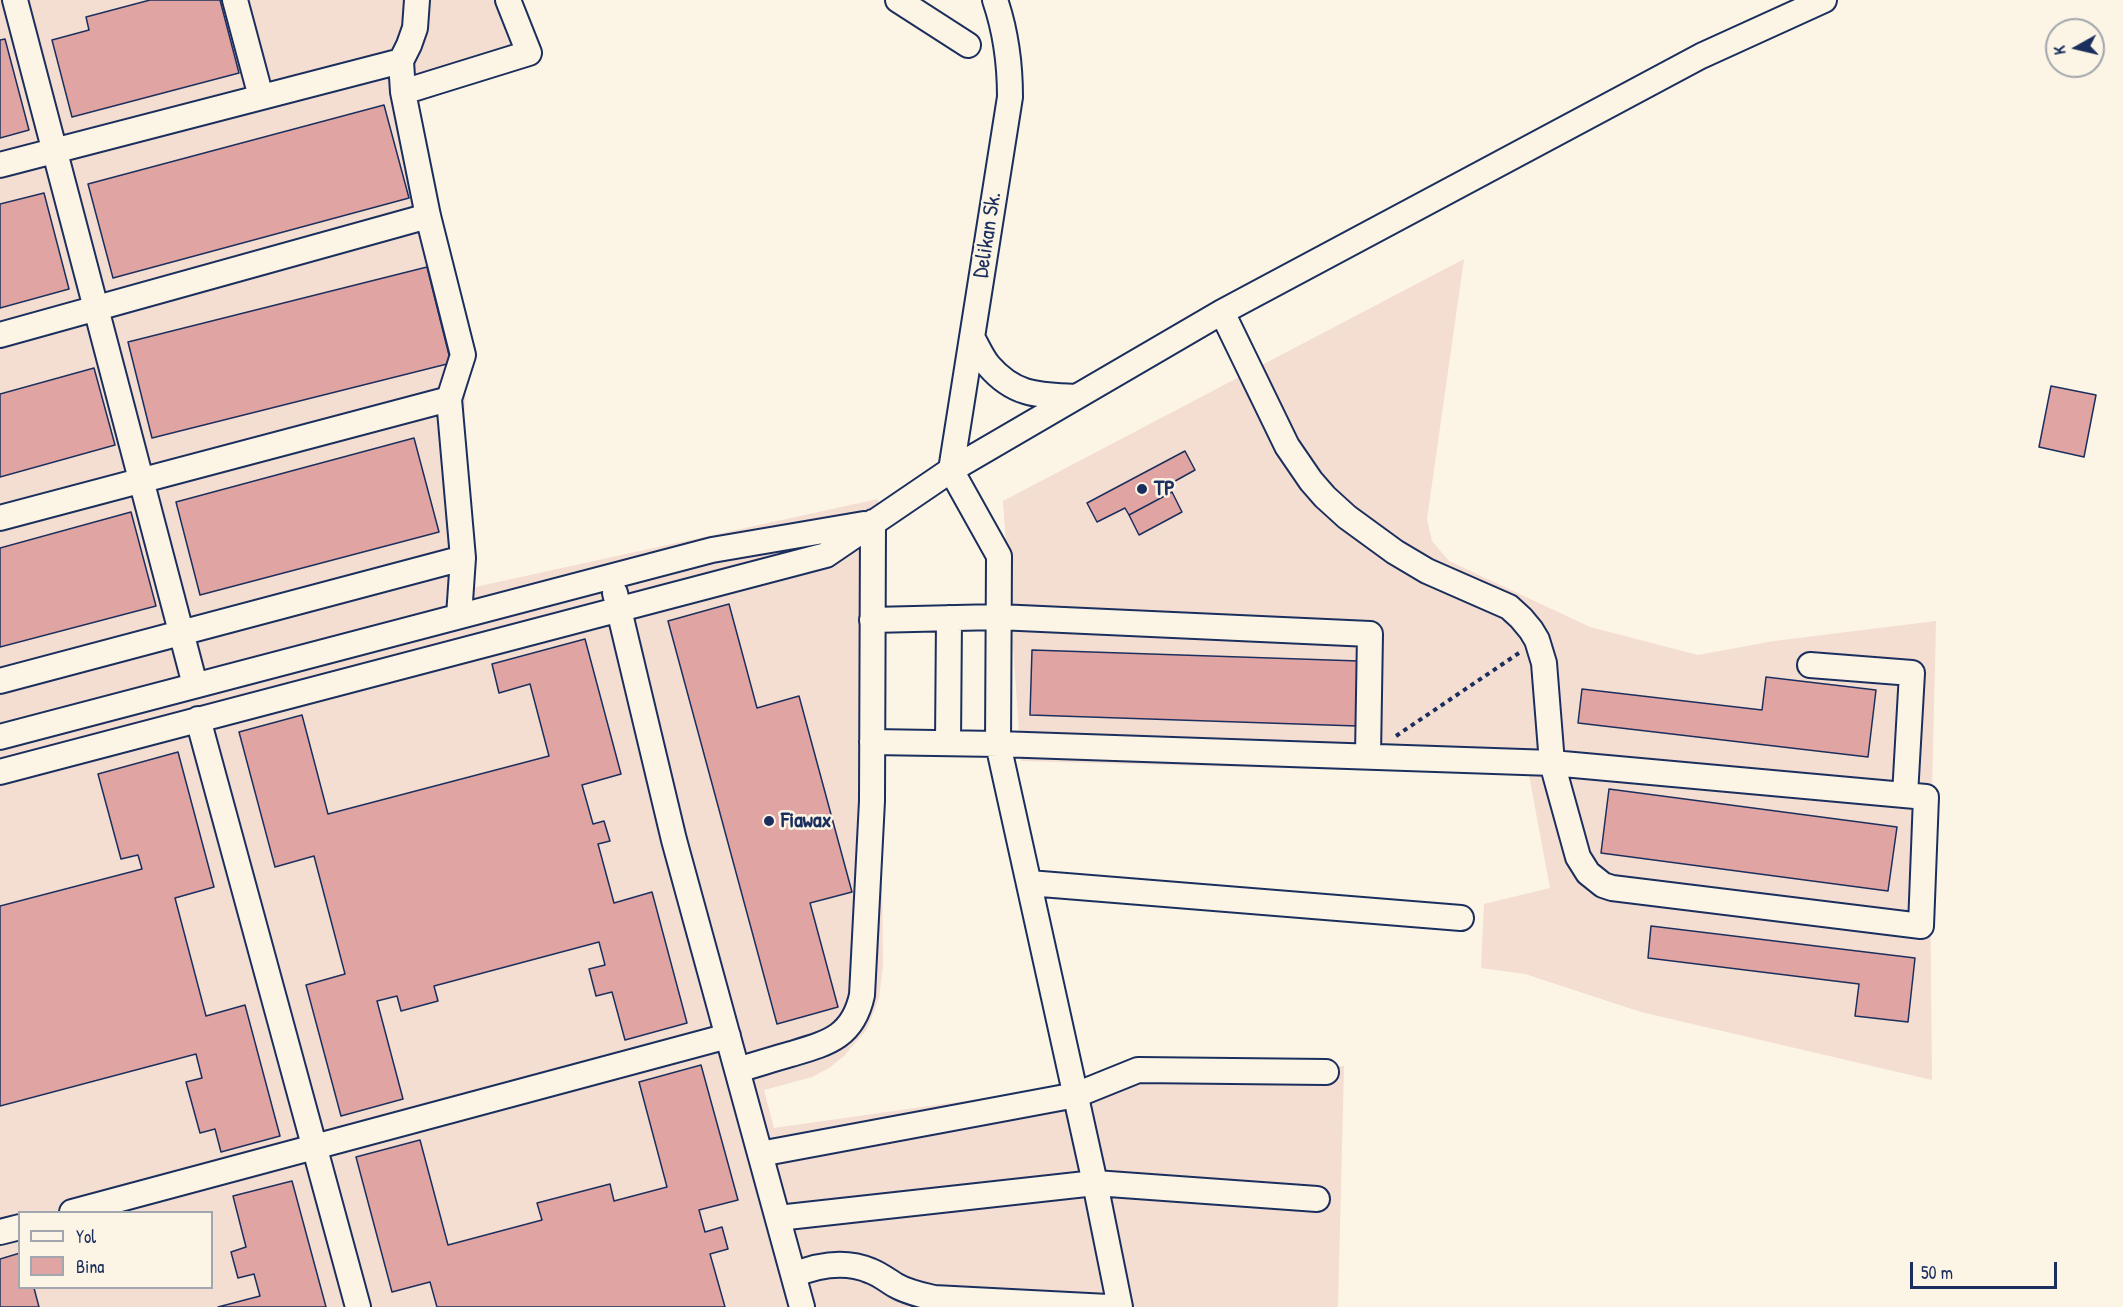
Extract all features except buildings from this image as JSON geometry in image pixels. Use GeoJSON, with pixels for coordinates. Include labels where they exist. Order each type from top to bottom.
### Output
{"type":"FeatureCollection","features":[{"type":"Feature","properties":{"kind":"street"},"geometry":{"type":"LineString","coordinates":[[15,0],[195,685]]}},
{"type":"Feature","properties":{"kind":"street"},"geometry":{"type":"LineString","coordinates":[[235,0],[261,97]]}},
{"type":"Feature","properties":{"kind":"street"},"geometry":{"type":"LineString","coordinates":[[417,0],[415,28],[401,61],[403,92],[428,216],[464,355],[448,399],[463,558],[459,616]]}},
{"type":"Feature","properties":{"kind":"street"},"geometry":{"type":"LineString","coordinates":[[403,92],[529,52],[508,0]]}},
{"type":"Feature","properties":{"kind":"street"},"geometry":{"type":"LineString","coordinates":[[898,0],[968,45]]}},
{"type":"Feature","properties":{"kind":"street","name":"Delikan Sk."},"geometry":{"type":"LineString","coordinates":[[951,470],[1010,97],[1007,44],[995,0]]}},
{"type":"Feature","properties":{"kind":"street"},"geometry":{"type":"LineString","coordinates":[[0,772],[826,555],[951,470],[1222,312],[1701,56],[1824,0]]}},
{"type":"Feature","properties":{"kind":"street"},"geometry":{"type":"LineString","coordinates":[[0,165],[401,61]]}},
{"type":"Feature","properties":{"kind":"street"},"geometry":{"type":"LineString","coordinates":[[0,335],[428,216]]}},
{"type":"Feature","properties":{"kind":"street"},"geometry":{"type":"LineString","coordinates":[[872,742],[1552,762],[1926,797],[1921,926],[1612,888],[1603,885],[1588,873],[1578,857],[1552,762],[1544,663],[1537,640],[1521,618],[1509,607],[1435,575],[1403,557],[1370,535],[1325,497],[1287,446],[1222,312]]}},
{"type":"Feature","properties":{"kind":"street"},"geometry":{"type":"LineString","coordinates":[[972,337],[988,365],[1014,388],[1035,395],[1076,398]]}},
{"type":"Feature","properties":{"kind":"street"},"geometry":{"type":"LineString","coordinates":[[0,518],[448,399]]}},
{"type":"Feature","properties":{"kind":"street"},"geometry":{"type":"LineString","coordinates":[[951,470],[999,556],[998,744],[1076,1095],[1120,1307]]}},
{"type":"Feature","properties":{"kind":"street"},"geometry":{"type":"LineString","coordinates":[[0,738],[712,550],[873,522]]}},
{"type":"Feature","properties":{"kind":"street"},"geometry":{"type":"LineString","coordinates":[[737,1070],[834,1039],[849,1026],[862,995],[872,801],[873,522]]}},
{"type":"Feature","properties":{"kind":"street"},"geometry":{"type":"LineString","coordinates":[[0,681],[463,558]]}},
{"type":"Feature","properties":{"kind":"street"},"geometry":{"type":"LineString","coordinates":[[611,576],[674,840],[802,1307]]}},
{"type":"Feature","properties":{"kind":"street"},"geometry":{"type":"LineString","coordinates":[[872,620],[998,617],[1370,634],[1368,755]]}},
{"type":"Feature","properties":{"kind":"street"},"geometry":{"type":"LineString","coordinates":[[948,743],[950,618]]}},
{"type":"Feature","properties":{"kind":"street"},"geometry":{"type":"LineString","coordinates":[[1810,665],[1912,673],[1905,795]]}},
{"type":"Feature","properties":{"kind":"street"},"geometry":{"type":"LineString","coordinates":[[198,719],[358,1307]]}},
{"type":"Feature","properties":{"kind":"street"},"geometry":{"type":"LineString","coordinates":[[1029,884],[1461,918]]}},
{"type":"Feature","properties":{"kind":"street"},"geometry":{"type":"LineString","coordinates":[[76,1211],[728,1036]]}},
{"type":"Feature","properties":{"kind":"street"},"geometry":{"type":"LineString","coordinates":[[760,1154],[1076,1095],[1138,1070],[1326,1072]]}},
{"type":"Feature","properties":{"kind":"street"},"geometry":{"type":"LineString","coordinates":[[778,1218],[1095,1183],[1317,1199]]}},
{"type":"Feature","properties":{"kind":"street"},"geometry":{"type":"LineString","coordinates":[[0,1232],[18,1228]]}},
{"type":"Feature","properties":{"kind":"street"},"geometry":{"type":"LineString","coordinates":[[794,1275],[809,1269],[842,1265],[870,1270],[907,1291],[934,1298],[1108,1307]]}},
{"type":"Feature","properties":{"kind":"path"},"geometry":{"type":"LineString","coordinates":[[1368,755],[1537,640]]}},
{"type":"Feature","properties":{"kind":"shaded area"},"geometry":{"type":"Polygon","coordinates":[[[0,0],[518,0],[533,59],[419,103],[467,377],[463,430],[475,587],[878,499],[883,965],[879,998],[867,1029],[844,1056],[829,1068],[812,1077],[764,1090],[774,1128],[1091,1083],[1344,1066],[1338,1307],[0,1307],[0,0]]]}},
{"type":"Feature","properties":{"kind":"shaded area"},"geometry":{"type":"Polygon","coordinates":[[[1464,259],[1427,519],[1432,541],[1449,561],[1590,627],[1698,655],[1774,641],[1936,621],[1930,874],[1932,1080],[1641,1012],[1525,974],[1481,968],[1484,904],[1550,888],[1529,775],[1021,761],[1003,501],[1464,259]]]}},
{"type":"Feature","properties":{"kind":"place","name":"TP"},"geometry":{"type":"Point","coordinates":[1142,489]}},
{"type":"Feature","properties":{"kind":"place","name":"Fiawax"},"geometry":{"type":"Point","coordinates":[769,821]}}]}
